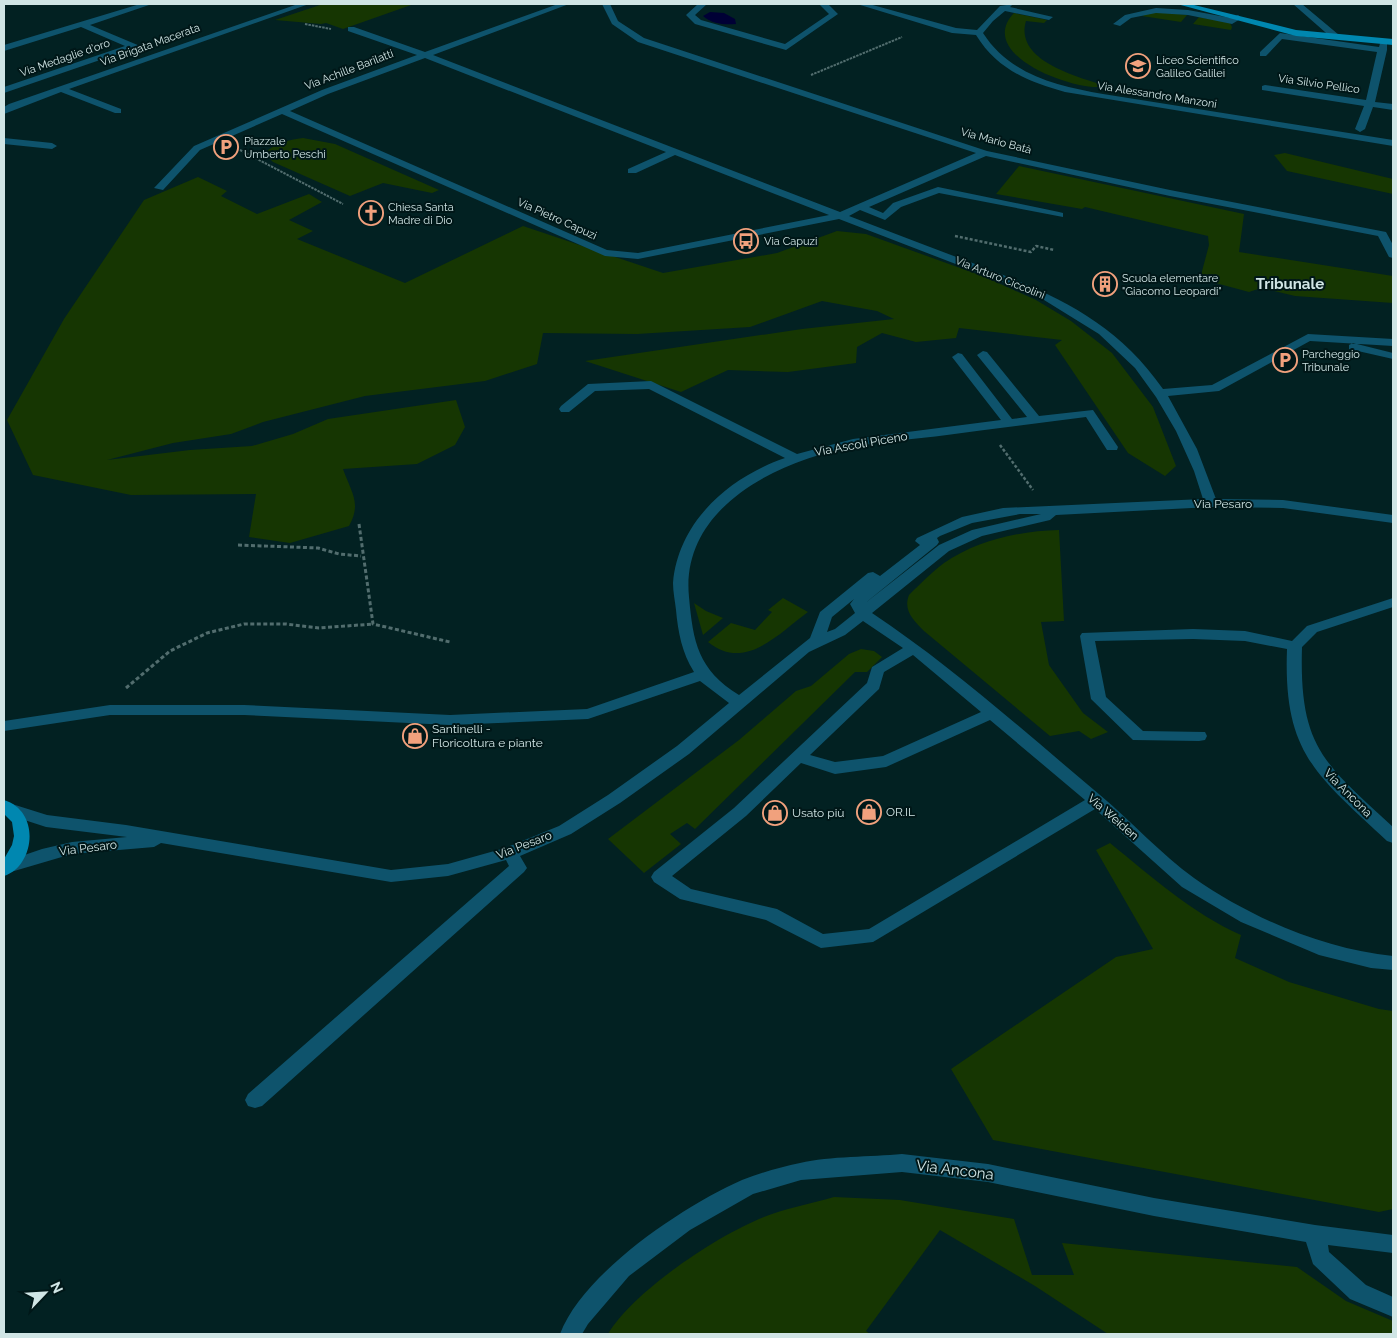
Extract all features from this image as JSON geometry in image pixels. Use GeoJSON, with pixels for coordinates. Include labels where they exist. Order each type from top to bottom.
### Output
{"type":"FeatureCollection","features":[{"type":"Feature","properties":{"kind":"main road"},"geometry":{"type":"LineString","coordinates":[[1181,4],[1296,33],[1386,45]]}},
{"type":"Feature","properties":{"kind":"main road"},"geometry":{"type":"LineString","coordinates":[[5,869],[18,852],[24,836],[21,822],[8,808]]}},
{"type":"Feature","properties":{"kind":"street"},"geometry":{"type":"LineString","coordinates":[[4,48],[148,4]]}},
{"type":"Feature","properties":{"kind":"street","name":"Via Brigata Macerata"},"geometry":{"type":"LineString","coordinates":[[6,107],[291,6],[306,4]]}},
{"type":"Feature","properties":{"kind":"street","name":"Via Achille Barilatti"},"geometry":{"type":"LineString","coordinates":[[159,188],[197,148],[325,92],[565,4]]}},
{"type":"Feature","properties":{"kind":"street","name":"Via Mario Batà"},"geometry":{"type":"LineString","coordinates":[[606,4],[615,22],[641,40],[985,153],[1080,175],[1382,234],[1393,234]]}},
{"type":"Feature","properties":{"kind":"street"},"geometry":{"type":"LineString","coordinates":[[703,4],[690,15],[698,22],[786,47],[834,14],[823,4]]}},
{"type":"Feature","properties":{"kind":"street"},"geometry":{"type":"LineString","coordinates":[[861,4],[955,31],[979,33],[1006,6],[1049,17]]}},
{"type":"Feature","properties":{"kind":"street"},"geometry":{"type":"LineString","coordinates":[[1297,4],[1336,37]]}},
{"type":"Feature","properties":{"kind":"street"},"geometry":{"type":"LineString","coordinates":[[1117,24],[1134,10],[1148,8],[1169,8],[1232,21],[1238,18]]}},
{"type":"Feature","properties":{"kind":"street","name":"Via Medaglie d'oro"},"geometry":{"type":"LineString","coordinates":[[81,24],[155,55]]}},
{"type":"Feature","properties":{"kind":"street"},"geometry":{"type":"LineString","coordinates":[[351,30],[424,55],[840,216]]}},
{"type":"Feature","properties":{"kind":"street","name":"Via Alessandro Manzoni"},"geometry":{"type":"LineString","coordinates":[[979,33],[985,47],[999,60],[1042,82],[1074,92],[1393,143]]}},
{"type":"Feature","properties":{"kind":"street"},"geometry":{"type":"LineString","coordinates":[[1263,54],[1280,36],[1386,45]]}},
{"type":"Feature","properties":{"kind":"street","name":"Via Silvio Pellico"},"geometry":{"type":"LineString","coordinates":[[1360,129],[1370,103],[1386,45]]}},
{"type":"Feature","properties":{"kind":"street","name":"Via Medaglie d'oro"},"geometry":{"type":"LineString","coordinates":[[4,90],[133,46]]}},
{"type":"Feature","properties":{"kind":"street","name":"Via Silvio Pellico"},"geometry":{"type":"LineString","coordinates":[[1265,88],[1393,106]]}},
{"type":"Feature","properties":{"kind":"street"},"geometry":{"type":"LineString","coordinates":[[61,89],[118,111]]}},
{"type":"Feature","properties":{"kind":"street","name":"Via Pietro Capuzi"},"geometry":{"type":"LineString","coordinates":[[282,111],[605,254],[638,256],[840,216],[985,153]]}},
{"type":"Feature","properties":{"kind":"street"},"geometry":{"type":"LineString","coordinates":[[4,141],[52,146]]}},
{"type":"Feature","properties":{"kind":"street"},"geometry":{"type":"LineString","coordinates":[[632,172],[674,152]]}},
{"type":"Feature","properties":{"kind":"street"},"geometry":{"type":"LineString","coordinates":[[862,207],[885,217],[897,205],[938,190],[1059,215]]}},
{"type":"Feature","properties":{"kind":"street","name":"Via Arturo Ciccolini"},"geometry":{"type":"LineString","coordinates":[[840,216],[1040,293],[1111,338],[1132,356],[1161,393],[1200,468],[1211,503]]}},
{"type":"Feature","properties":{"kind":"street"},"geometry":{"type":"LineString","coordinates":[[1382,234],[1393,255]]}},
{"type":"Feature","properties":{"kind":"street"},"geometry":{"type":"LineString","coordinates":[[1161,393],[1215,388],[1308,336],[1393,342]]}},
{"type":"Feature","properties":{"kind":"street"},"geometry":{"type":"LineString","coordinates":[[1308,336],[1393,356]]}},
{"type":"Feature","properties":{"kind":"street"},"geometry":{"type":"LineString","coordinates":[[983,355],[1034,418]]}},
{"type":"Feature","properties":{"kind":"street"},"geometry":{"type":"LineString","coordinates":[[958,357],[1009,422]]}},
{"type":"Feature","properties":{"kind":"street"},"geometry":{"type":"LineString","coordinates":[[565,408],[592,387],[651,385],[794,458]]}},
{"type":"Feature","properties":{"kind":"street","name":"Via Ascoli Piceno"},"geometry":{"type":"LineString","coordinates":[[740,703],[715,689],[701,675],[688,646],[681,611],[681,577],[686,552],[695,530],[713,508],[733,490],[753,476],[823,448],[1034,418],[1089,413],[1112,447]]}},
{"type":"Feature","properties":{"kind":"street","name":"Via Pesaro"},"geometry":{"type":"LineString","coordinates":[[817,641],[826,615],[847,596],[929,536],[965,521],[1004,511],[1034,508],[1052,511],[1211,503],[1283,504],[1393,519]]}},
{"type":"Feature","properties":{"kind":"street","name":"Via Pesaro"},"geometry":{"type":"LineString","coordinates":[[8,808],[46,821],[173,839],[391,876],[448,870],[510,853],[565,830],[614,800],[683,750],[817,641],[840,632],[944,548],[977,532],[1013,522],[1045,517],[1052,511]]}},
{"type":"Feature","properties":{"kind":"street"},"geometry":{"type":"LineString","coordinates":[[863,614],[857,604],[866,594],[932,542],[929,536]]}},
{"type":"Feature","properties":{"kind":"street"},"geometry":{"type":"LineString","coordinates":[[1199,736],[1139,736],[1099,699],[1087,636],[1228,635],[1245,636],[1295,646],[1312,629],[1393,602]]}},
{"type":"Feature","properties":{"kind":"street","name":"Via Weiden"},"geometry":{"type":"LineString","coordinates":[[863,614],[914,648],[1188,882],[1247,917],[1319,948],[1371,961],[1393,963]]}},
{"type":"Feature","properties":{"kind":"street","name":"Via Ancona"},"geometry":{"type":"LineString","coordinates":[[1295,646],[1294,674],[1302,730],[1318,763],[1393,837]]}},
{"type":"Feature","properties":{"kind":"street"},"geometry":{"type":"LineString","coordinates":[[914,648],[877,670],[874,685],[740,812],[660,877],[686,894],[771,914],[821,941],[873,935],[1096,802]]}},
{"type":"Feature","properties":{"kind":"street"},"geometry":{"type":"LineString","coordinates":[[4,726],[110,710],[244,710],[450,720],[588,714],[701,675]]}},
{"type":"Feature","properties":{"kind":"street"},"geometry":{"type":"LineString","coordinates":[[798,757],[835,768],[886,761],[991,714]]}},
{"type":"Feature","properties":{"kind":"street","name":"Via Pesaro"},"geometry":{"type":"LineString","coordinates":[[5,869],[42,855],[72,848],[173,839]]}},
{"type":"Feature","properties":{"kind":"street"},"geometry":{"type":"LineString","coordinates":[[255,1100],[518,868],[510,853]]}},
{"type":"Feature","properties":{"kind":"street","name":"Via Ancona"},"geometry":{"type":"LineString","coordinates":[[572,1334],[580,1317],[622,1269],[683,1223],[748,1187],[800,1171],[902,1163],[988,1173],[1154,1207],[1315,1234],[1393,1244]]}},
{"type":"Feature","properties":{"kind":"street"},"geometry":{"type":"LineString","coordinates":[[1315,1234],[1320,1257],[1358,1292],[1393,1307]]}},
{"type":"Feature","properties":{"kind":"path"},"geometry":{"type":"LineString","coordinates":[[784,87],[930,24]]}},
{"type":"Feature","properties":{"kind":"path"},"geometry":{"type":"LineString","coordinates":[[237,149],[344,204]]}},
{"type":"Feature","properties":{"kind":"path"},"geometry":{"type":"LineString","coordinates":[[954,236],[1031,252],[1036,246],[1054,250]]}},
{"type":"Feature","properties":{"kind":"path"},"geometry":{"type":"LineString","coordinates":[[1006,456],[1034,490]]}},
{"type":"Feature","properties":{"kind":"path"},"geometry":{"type":"LineString","coordinates":[[359,524],[361,556],[369,588],[373,624]]}},
{"type":"Feature","properties":{"kind":"path"},"geometry":{"type":"LineString","coordinates":[[238,545],[318,548],[339,554],[361,556]]}},
{"type":"Feature","properties":{"kind":"path"},"geometry":{"type":"LineString","coordinates":[[110,710],[115,698],[170,651],[207,633],[244,624],[286,624],[319,628],[373,624],[450,642]]}},
{"type":"Feature","properties":{"kind":"green space"},"geometry":{"type":"Polygon","coordinates":[[[323,4],[414,4],[343,29],[326,23],[275,20],[323,4]]]}},
{"type":"Feature","properties":{"kind":"green space"},"geometry":{"type":"Polygon","coordinates":[[[1153,11],[1187,15],[1181,22],[1142,16],[1153,11]]]}},
{"type":"Feature","properties":{"kind":"green space"},"geometry":{"type":"Polygon","coordinates":[[[1014,13],[1047,20],[1044,23],[1026,21],[1025,35],[1030,47],[1039,57],[1065,72],[1106,86],[1093,87],[1055,78],[1035,69],[1018,57],[1008,44],[1005,29],[1014,13]]]}},
{"type":"Feature","properties":{"kind":"green space"},"geometry":{"type":"Polygon","coordinates":[[[1199,17],[1230,23],[1231,30],[1193,24],[1199,17]]]}},
{"type":"Feature","properties":{"kind":"green space"},"geometry":{"type":"Polygon","coordinates":[[[303,138],[335,144],[439,190],[432,193],[383,183],[350,196],[273,162],[267,156],[268,150],[277,145],[303,138]]]}},
{"type":"Feature","properties":{"kind":"green space"},"geometry":{"type":"Polygon","coordinates":[[[1285,153],[1393,179],[1393,194],[1287,171],[1274,155],[1285,153]]]}},
{"type":"Feature","properties":{"kind":"green space"},"geometry":{"type":"Polygon","coordinates":[[[1019,166],[1244,214],[1239,252],[1393,276],[1393,303],[1295,296],[1261,288],[1249,292],[1212,282],[1201,275],[1209,245],[1208,236],[1085,207],[1082,209],[996,194],[1019,166]]]}},
{"type":"Feature","properties":{"kind":"green space"},"geometry":{"type":"Polygon","coordinates":[[[198,177],[227,191],[221,196],[257,214],[309,194],[322,202],[289,220],[313,231],[297,239],[405,283],[523,226],[663,273],[777,253],[837,231],[866,234],[985,277],[1036,300],[1071,321],[1112,353],[1153,407],[1176,466],[1165,476],[1128,453],[1055,345],[1062,340],[959,328],[956,338],[916,342],[882,333],[857,347],[856,363],[788,372],[728,370],[681,392],[585,361],[802,329],[894,319],[877,311],[822,301],[750,327],[637,334],[543,333],[537,364],[485,381],[365,396],[263,422],[231,434],[173,443],[107,460],[190,450],[252,446],[293,434],[328,419],[456,400],[465,427],[455,445],[417,464],[343,469],[355,504],[355,511],[349,526],[290,543],[249,537],[256,494],[131,495],[33,475],[7,420],[64,319],[144,200],[198,177]]]}},
{"type":"Feature","properties":{"kind":"green space"},"geometry":{"type":"Polygon","coordinates":[[[1059,530],[1064,621],[1041,622],[1049,665],[1083,713],[1108,732],[1091,739],[1079,731],[1050,736],[924,631],[913,619],[907,605],[909,595],[926,578],[944,563],[971,548],[999,538],[1029,532],[1059,530]]]}},
{"type":"Feature","properties":{"kind":"green space"},"geometry":{"type":"Polygon","coordinates":[[[783,598],[808,612],[773,639],[748,651],[735,653],[722,650],[708,642],[731,623],[755,630],[772,612],[768,610],[783,598]]]}},
{"type":"Feature","properties":{"kind":"green space"},"geometry":{"type":"Polygon","coordinates":[[[694,603],[706,611],[723,618],[703,635],[694,603]]]}},
{"type":"Feature","properties":{"kind":"green space"},"geometry":{"type":"Polygon","coordinates":[[[861,649],[874,651],[882,657],[867,672],[855,672],[695,829],[687,823],[670,834],[681,844],[644,873],[608,839],[739,740],[796,691],[811,686],[849,654],[861,649]]]}},
{"type":"Feature","properties":{"kind":"green space"},"geometry":{"type":"Polygon","coordinates":[[[1110,843],[1189,905],[1241,935],[1235,958],[1289,982],[1379,1009],[1393,1011],[1393,1209],[1379,1212],[993,1140],[951,1069],[1116,957],[1153,949],[1096,850],[1110,843]]]}},
{"type":"Feature","properties":{"kind":"green space"},"geometry":{"type":"Polygon","coordinates":[[[834,1197],[900,1200],[1014,1219],[1032,1275],[1074,1275],[1062,1243],[1297,1267],[1346,1301],[1393,1321],[1393,1334],[1108,1334],[1035,1286],[940,1230],[866,1331],[870,1334],[608,1334],[620,1317],[658,1281],[730,1233],[772,1214],[834,1197]]]}},
{"type":"Feature","properties":{"kind":"shaded area"},"geometry":{"type":"Polygon","coordinates":[[[710,12],[724,13],[735,19],[736,24],[710,21],[703,16],[710,12]]]}},
{"type":"Feature","properties":{"kind":"place","name":"Liceo Scientifico Galileo Galilei"},"geometry":{"type":"Point","coordinates":[1138,66]}},
{"type":"Feature","properties":{"kind":"place","name":"Piazzale Umberto Peschi"},"geometry":{"type":"Point","coordinates":[226,147]}},
{"type":"Feature","properties":{"kind":"place","name":"Chiesa Santa Madre di Dio"},"geometry":{"type":"Point","coordinates":[371,213]}},
{"type":"Feature","properties":{"kind":"place","name":"Via Capuzi"},"geometry":{"type":"Point","coordinates":[746,241]}},
{"type":"Feature","properties":{"kind":"place","name":"Scuola elementare \"Giacomo Leopardi\""},"geometry":{"type":"Point","coordinates":[1105,284]}},
{"type":"Feature","properties":{"kind":"place","name":"Parcheggio Tribunale"},"geometry":{"type":"Point","coordinates":[1285,360]}},
{"type":"Feature","properties":{"kind":"place","name":"Santinelli - Floricoltura e piante"},"geometry":{"type":"Point","coordinates":[415,736]}},
{"type":"Feature","properties":{"kind":"place","name":"OR.IL"},"geometry":{"type":"Point","coordinates":[869,812]}},
{"type":"Feature","properties":{"kind":"place","name":"Usato più"},"geometry":{"type":"Point","coordinates":[775,813]}},
{"type":"Feature","properties":{"kind":"district","name":"Tribunale"},"geometry":{"type":"Point","coordinates":[1290,284]}}]}
